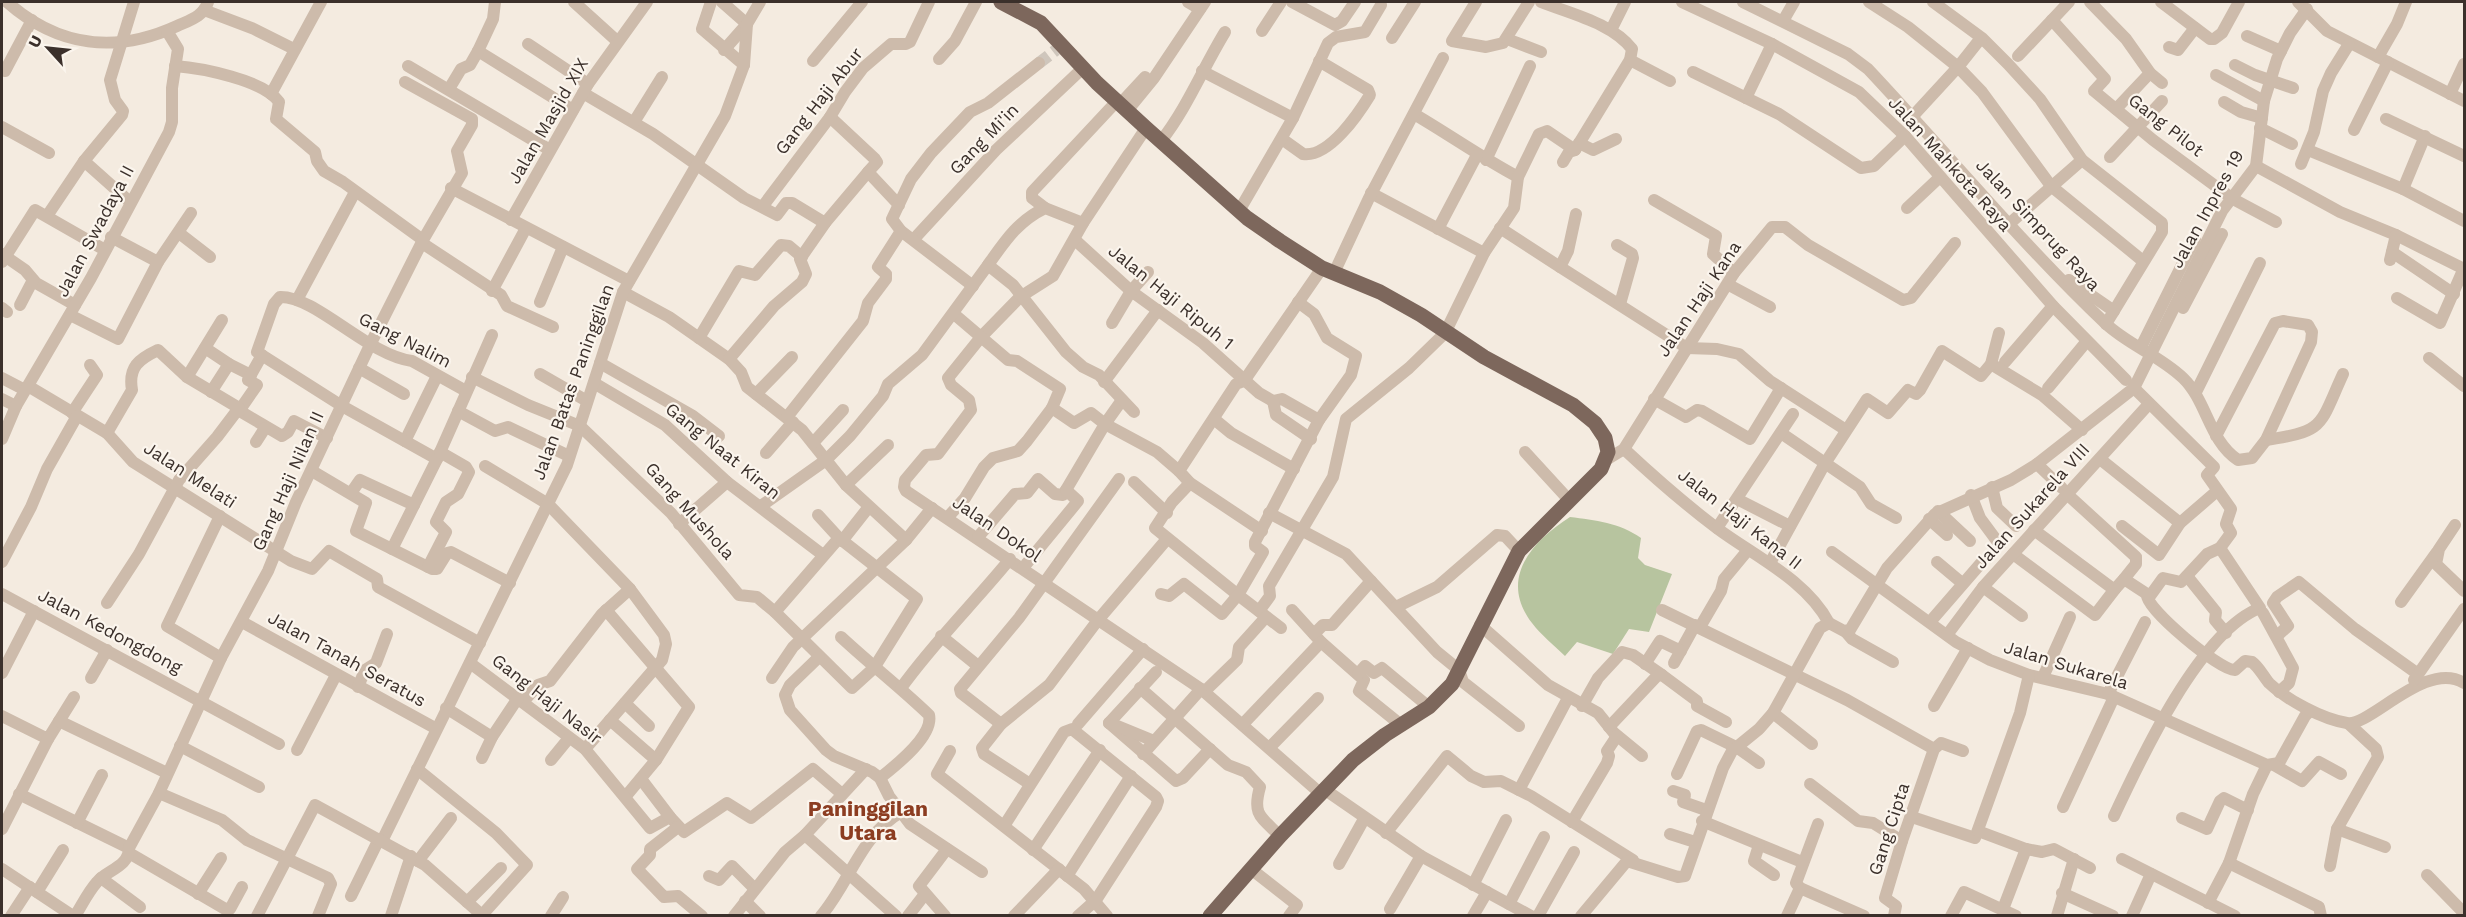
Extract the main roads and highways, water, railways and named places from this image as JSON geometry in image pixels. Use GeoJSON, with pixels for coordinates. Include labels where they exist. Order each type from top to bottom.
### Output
{"type":"FeatureCollection","features":[{"type":"Feature","properties":{"kind":"main road"},"geometry":{"type":"LineString","coordinates":[[1001,2],[1034,18],[1060,47],[1146,129],[1239,210],[1280,242],[1328,271],[1380,292],[1421,315],[1484,357],[1572,405],[1601,430],[1608,452],[1606,460],[1591,481],[1519,551],[1452,684],[1429,707],[1353,760],[1280,836],[1210,915]]}},
{"type":"Feature","properties":{"kind":"tunnel"},"geometry":{"type":"LineString","coordinates":[[1039,63],[1056,50]]}},
{"type":"Feature","properties":{"kind":"district","name":"Paninggilan Utara"},"geometry":{"type":"Point","coordinates":[868,821]}}]}
